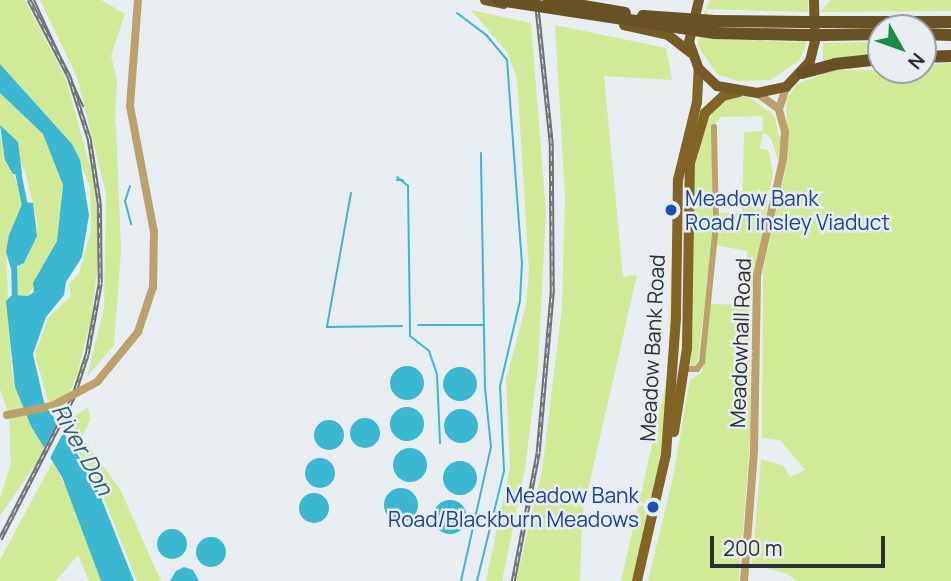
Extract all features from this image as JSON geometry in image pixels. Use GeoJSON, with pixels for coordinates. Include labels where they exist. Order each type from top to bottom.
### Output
{"type":"FeatureCollection","features":[{"type":"Feature","properties":{"kind":"highway"},"geometry":{"type":"LineString","coordinates":[[485,0],[668,35],[691,54]]}},
{"type":"Feature","properties":{"kind":"highway"},"geometry":{"type":"LineString","coordinates":[[499,0],[714,27],[823,29],[951,22]]}},
{"type":"Feature","properties":{"kind":"highway"},"geometry":{"type":"LineString","coordinates":[[549,0],[714,27]]}},
{"type":"Feature","properties":{"kind":"highway"},"geometry":{"type":"LineString","coordinates":[[567,0],[677,14],[697,3]]}},
{"type":"Feature","properties":{"kind":"highway"},"geometry":{"type":"LineString","coordinates":[[697,3],[689,42],[691,54],[699,69],[717,86],[739,92],[757,93],[786,87],[803,73],[835,64],[867,61]]}},
{"type":"Feature","properties":{"kind":"highway"},"geometry":{"type":"LineString","coordinates":[[803,73],[814,50],[815,5]]}},
{"type":"Feature","properties":{"kind":"highway"},"geometry":{"type":"LineString","coordinates":[[823,29],[867,33]]}},
{"type":"Feature","properties":{"kind":"main road","name":"Meadow Bank Road"},"geometry":{"type":"LineString","coordinates":[[666,454],[684,369],[678,180],[696,106],[699,69]]}},
{"type":"Feature","properties":{"kind":"main road","name":"Meadow Bank Road"},"geometry":{"type":"LineString","coordinates":[[666,454],[681,244],[687,188],[698,131],[714,102],[739,92]]}},
{"type":"Feature","properties":{"kind":"main road"},"geometry":{"type":"LineString","coordinates":[[637,581],[666,454]]}},
{"type":"Feature","properties":{"kind":"street"},"geometry":{"type":"LineString","coordinates":[[815,5],[823,0]]}},
{"type":"Feature","properties":{"kind":"street"},"geometry":{"type":"LineString","coordinates":[[4,415],[52,406],[97,382],[138,332],[153,287],[154,232],[130,106],[138,1]]}},
{"type":"Feature","properties":{"kind":"street","name":"Meadowhall Road"},"geometry":{"type":"LineString","coordinates":[[744,581],[754,452],[757,276],[785,144],[779,109],[786,87]]}},
{"type":"Feature","properties":{"kind":"street"},"geometry":{"type":"LineString","coordinates":[[757,93],[779,109]]}},
{"type":"Feature","properties":{"kind":"street"},"geometry":{"type":"LineString","coordinates":[[672,367],[698,369],[702,362],[716,224],[714,127]]}},
{"type":"Feature","properties":{"kind":"green space"},"geometry":{"type":"Polygon","coordinates":[[[0,0],[25,0],[66,79],[95,185],[99,255],[91,319],[77,375],[59,418],[47,398],[35,354],[48,318],[71,296],[69,285],[79,273],[91,231],[90,186],[72,144],[0,64],[0,0]]]}},
{"type":"Feature","properties":{"kind":"green space"},"geometry":{"type":"Polygon","coordinates":[[[40,0],[101,0],[125,14],[111,56],[117,79],[115,124],[111,128],[116,125],[121,251],[114,345],[87,377],[104,308],[106,193],[77,77],[40,0]]]}},
{"type":"Feature","properties":{"kind":"green space"},"geometry":{"type":"Polygon","coordinates":[[[710,0],[808,0],[808,12],[706,9],[710,0]]]}},
{"type":"Feature","properties":{"kind":"green space"},"geometry":{"type":"Polygon","coordinates":[[[831,0],[951,0],[951,11],[820,12],[831,0]]]}},
{"type":"Feature","properties":{"kind":"green space"},"geometry":{"type":"Polygon","coordinates":[[[706,9],[714,39],[797,42],[808,18],[806,45],[799,61],[770,80],[737,81],[717,74],[698,46],[699,30],[706,9]]]}},
{"type":"Feature","properties":{"kind":"green space"},"geometry":{"type":"Polygon","coordinates":[[[471,10],[531,23],[546,212],[538,366],[525,469],[502,581],[486,581],[510,467],[506,380],[526,305],[529,271],[517,78],[507,52],[471,10]]]}},
{"type":"Feature","properties":{"kind":"green space"},"geometry":{"type":"Polygon","coordinates":[[[555,25],[666,48],[672,80],[604,76],[623,277],[637,275],[582,516],[580,581],[516,581],[542,471],[562,307],[565,197],[555,25]]]}},
{"type":"Feature","properties":{"kind":"green space"},"geometry":{"type":"Polygon","coordinates":[[[867,42],[867,56],[823,61],[823,43],[867,42]]]}},
{"type":"Feature","properties":{"kind":"green space"},"geometry":{"type":"Polygon","coordinates":[[[951,63],[951,581],[797,581],[788,574],[752,564],[761,459],[784,466],[790,477],[805,470],[780,440],[762,438],[763,271],[788,159],[786,100],[797,84],[833,70],[867,70],[867,84],[937,84],[937,64],[951,63]]]}},
{"type":"Feature","properties":{"kind":"green space"},"geometry":{"type":"Polygon","coordinates":[[[0,93],[43,134],[63,185],[57,241],[28,297],[17,296],[16,269],[28,257],[38,226],[25,171],[0,125],[0,93]]]}},
{"type":"Feature","properties":{"kind":"green space"},"geometry":{"type":"Polygon","coordinates":[[[747,96],[774,115],[781,142],[778,161],[771,138],[763,132],[760,148],[768,150],[773,172],[749,306],[751,428],[739,581],[648,581],[673,477],[690,380],[702,372],[710,304],[749,305],[747,251],[715,245],[719,213],[742,212],[744,132],[763,131],[762,116],[721,117],[712,128],[712,244],[697,366],[691,367],[692,177],[700,142],[713,111],[725,100],[747,96]]]}},
{"type":"Feature","properties":{"kind":"green space"},"geometry":{"type":"Polygon","coordinates":[[[0,136],[23,202],[6,252],[11,366],[15,387],[46,449],[0,516],[0,498],[11,464],[9,415],[0,389],[0,136]]]}},
{"type":"Feature","properties":{"kind":"green space"},"geometry":{"type":"Polygon","coordinates":[[[671,261],[673,318],[663,442],[633,581],[621,581],[668,375],[671,261]]]}},
{"type":"Feature","properties":{"kind":"green space"},"geometry":{"type":"Polygon","coordinates":[[[88,407],[90,420],[82,437],[120,489],[161,581],[137,581],[96,479],[66,433],[72,418],[88,407]]]}},
{"type":"Feature","properties":{"kind":"green space"},"geometry":{"type":"Polygon","coordinates":[[[53,461],[77,512],[101,581],[89,581],[78,555],[56,581],[0,581],[0,560],[53,461]]]}},
{"type":"Feature","properties":{"kind":"water"},"geometry":{"type":"Polygon","coordinates":[[[0,64],[72,144],[80,160],[89,215],[82,257],[66,282],[64,295],[46,317],[33,354],[44,402],[94,480],[134,581],[101,581],[62,477],[31,426],[15,387],[6,301],[12,295],[28,296],[34,292],[33,283],[57,241],[63,185],[43,134],[0,93],[0,64]]]}},
{"type":"Feature","properties":{"kind":"water"},"geometry":{"type":"Polygon","coordinates":[[[0,125],[18,142],[22,174],[13,174],[5,160],[0,125]]]}},
{"type":"Feature","properties":{"kind":"water"},"geometry":{"type":"Polygon","coordinates":[[[23,202],[33,203],[37,236],[24,263],[11,269],[6,252],[9,235],[23,202]]]}},
{"type":"Feature","properties":{"kind":"water"},"geometry":{"type":"Polygon","coordinates":[[[407,366],[419,371],[424,383],[419,395],[407,400],[395,395],[390,383],[395,371],[407,366]]]}},
{"type":"Feature","properties":{"kind":"water"},"geometry":{"type":"Polygon","coordinates":[[[460,367],[472,372],[477,384],[472,396],[460,401],[448,396],[443,384],[448,372],[460,367]]]}},
{"type":"Feature","properties":{"kind":"water"},"geometry":{"type":"Polygon","coordinates":[[[407,407],[419,412],[424,424],[419,436],[407,441],[395,436],[390,424],[395,412],[407,407]]]}},
{"type":"Feature","properties":{"kind":"water"},"geometry":{"type":"Polygon","coordinates":[[[461,409],[473,414],[478,426],[473,438],[461,443],[449,438],[444,426],[449,414],[461,409]]]}},
{"type":"Feature","properties":{"kind":"water"},"geometry":{"type":"Polygon","coordinates":[[[365,418],[375,423],[380,433],[375,443],[365,448],[355,443],[350,433],[355,423],[365,418]]]}},
{"type":"Feature","properties":{"kind":"water"},"geometry":{"type":"Polygon","coordinates":[[[329,420],[339,425],[344,435],[339,445],[329,450],[319,445],[314,435],[319,425],[329,420]]]}},
{"type":"Feature","properties":{"kind":"water"},"geometry":{"type":"Polygon","coordinates":[[[410,448],[422,453],[427,465],[422,477],[410,482],[398,477],[393,465],[398,453],[410,448]]]}},
{"type":"Feature","properties":{"kind":"water"},"geometry":{"type":"Polygon","coordinates":[[[320,458],[330,463],[335,473],[330,483],[320,488],[310,483],[305,473],[310,463],[320,458]]]}},
{"type":"Feature","properties":{"kind":"water"},"geometry":{"type":"Polygon","coordinates":[[[460,461],[472,466],[477,478],[472,490],[460,495],[448,490],[443,478],[448,466],[460,461]]]}},
{"type":"Feature","properties":{"kind":"water"},"geometry":{"type":"Polygon","coordinates":[[[401,488],[413,493],[418,505],[413,517],[401,522],[389,517],[384,505],[389,493],[401,488]]]}},
{"type":"Feature","properties":{"kind":"water"},"geometry":{"type":"Polygon","coordinates":[[[314,493],[324,498],[329,508],[324,518],[314,523],[304,518],[299,508],[304,498],[314,493]]]}},
{"type":"Feature","properties":{"kind":"water"},"geometry":{"type":"Polygon","coordinates":[[[450,500],[462,505],[467,517],[462,529],[450,534],[438,529],[433,517],[438,505],[450,500]]]}},
{"type":"Feature","properties":{"kind":"water"},"geometry":{"type":"Polygon","coordinates":[[[172,529],[182,534],[187,544],[182,554],[172,559],[162,554],[157,544],[162,534],[172,529]]]}},
{"type":"Feature","properties":{"kind":"water"},"geometry":{"type":"Polygon","coordinates":[[[211,537],[221,542],[226,552],[221,562],[211,567],[201,562],[196,552],[201,542],[211,537]]]}},
{"type":"Feature","properties":{"kind":"water"},"geometry":{"type":"Polygon","coordinates":[[[184,567],[193,570],[199,581],[170,581],[176,571],[184,567]]]}},
{"type":"Feature","properties":{"kind":"pier"},"geometry":{"type":"Polygon","coordinates":[[[59,421],[64,431],[49,460],[43,450],[59,421]]]}},
{"type":"Feature","properties":{"kind":"waterway"},"geometry":{"type":"LineString","coordinates":[[457,13],[487,36],[507,60],[522,262],[520,301],[500,386],[504,471],[477,581]]}},
{"type":"Feature","properties":{"kind":"waterway"},"geometry":{"type":"LineString","coordinates":[[461,581],[491,447],[485,388],[481,153]]}},
{"type":"Feature","properties":{"kind":"waterway"},"geometry":{"type":"LineString","coordinates":[[17,167],[26,211]]}},
{"type":"Feature","properties":{"kind":"waterway"},"geometry":{"type":"LineString","coordinates":[[397,177],[408,186],[410,336],[429,351],[437,374],[440,443]]}},
{"type":"Feature","properties":{"kind":"waterway"},"geometry":{"type":"LineString","coordinates":[[397,180],[403,180]]}},
{"type":"Feature","properties":{"kind":"waterway"},"geometry":{"type":"LineString","coordinates":[[130,186],[125,201],[131,224]]}},
{"type":"Feature","properties":{"kind":"waterway"},"geometry":{"type":"LineString","coordinates":[[351,193],[327,327],[402,326]]}},
{"type":"Feature","properties":{"kind":"waterway"},"geometry":{"type":"LineString","coordinates":[[14,262],[15,303]]}},
{"type":"Feature","properties":{"kind":"waterway"},"geometry":{"type":"LineString","coordinates":[[418,325],[483,325]]}},
{"type":"Feature","properties":{"kind":"tram line"},"geometry":{"type":"LineString","coordinates":[[34,0],[83,106]]}},
{"type":"Feature","properties":{"kind":"railway"},"geometry":{"type":"LineString","coordinates":[[0,539],[73,397],[87,354],[100,283],[99,203],[89,139],[69,77],[29,0]]}},
{"type":"Feature","properties":{"kind":"railway"},"geometry":{"type":"LineString","coordinates":[[513,581],[538,452],[552,291],[551,143],[536,0]]}},
{"type":"Feature","properties":{"kind":"place","name":"Meadow Bank Road/Tinsley Viaduct"},"geometry":{"type":"Point","coordinates":[671,210]}},
{"type":"Feature","properties":{"kind":"place","name":"Meadow Bank Road/Blackburn Meadows"},"geometry":{"type":"Point","coordinates":[653,507]}},
{"type":"Feature","properties":{"kind":"water label","name":"River Don"},"geometry":{"type":"Point","coordinates":[83,449]}}]}
